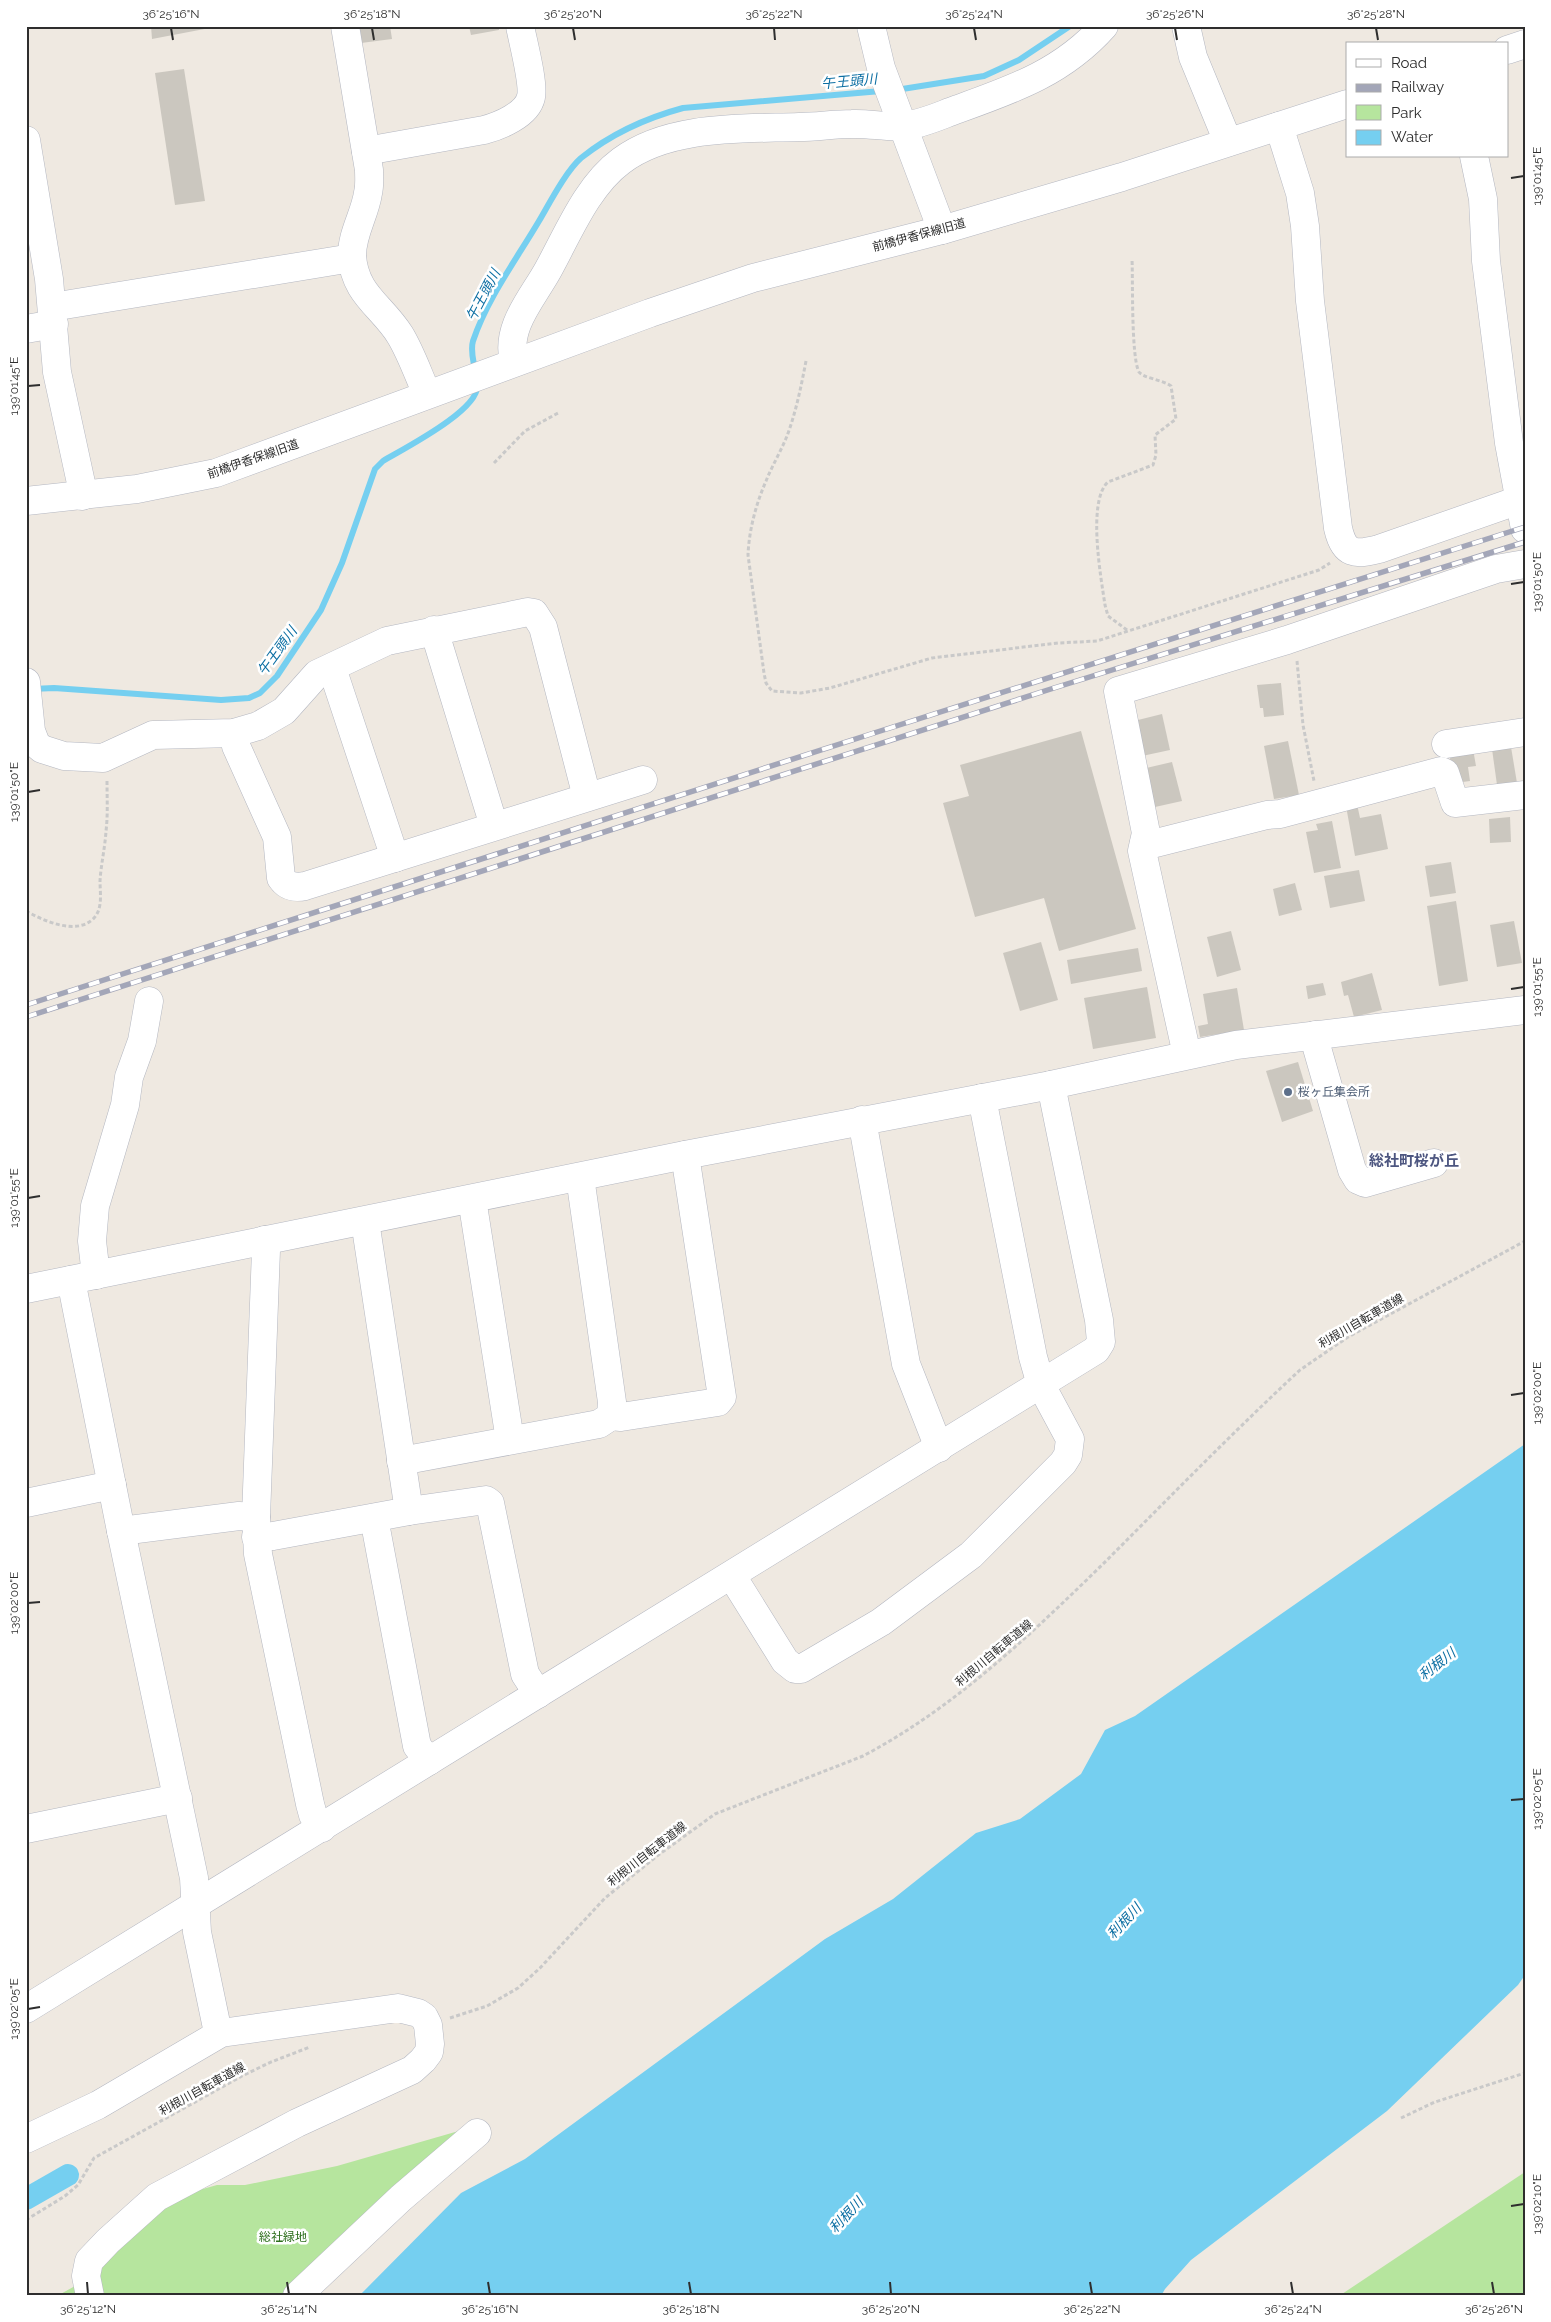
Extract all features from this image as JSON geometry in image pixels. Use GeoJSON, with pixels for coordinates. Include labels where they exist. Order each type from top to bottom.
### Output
{"type":"FeatureCollection","features":[{"type":"Feature","properties":{"kind":"street"},"geometry":{"type":"LineString","coordinates":[[345,26],[369,170],[368,192],[355,235],[352,258],[356,278],[368,299],[399,334],[427,394]]}},
{"type":"Feature","properties":{"kind":"street"},"geometry":{"type":"LineString","coordinates":[[366,151],[496,127],[523,110],[531,96],[520,26]]}},
{"type":"Feature","properties":{"kind":"street"},"geometry":{"type":"LineString","coordinates":[[870,26],[881,68],[942,230]]}},
{"type":"Feature","properties":{"kind":"street"},"geometry":{"type":"LineString","coordinates":[[493,370],[510,348],[513,333],[524,310],[581,211],[608,172],[637,150],[670,137],[701,133],[851,124],[901,122],[919,124],[1023,84],[1061,64],[1078,51],[1104,26]]}},
{"type":"Feature","properties":{"kind":"street"},"geometry":{"type":"LineString","coordinates":[[1186,26],[1193,57],[1228,142]]}},
{"type":"Feature","properties":{"kind":"street"},"geometry":{"type":"LineString","coordinates":[[1508,50],[1525,44]]}},
{"type":"Feature","properties":{"kind":"street","name":"前橋伊香保線旧道"},"geometry":{"type":"LineString","coordinates":[[26,501],[82,496],[171,484],[216,473],[650,312],[753,278],[942,230],[1122,177],[1346,104]]}},
{"type":"Feature","properties":{"kind":"street"},"geometry":{"type":"LineString","coordinates":[[1279,126],[1300,193],[1307,240],[1314,335],[1338,528],[1341,539],[1350,551],[1359,553],[1379,549],[1522,499]]}},
{"type":"Feature","properties":{"kind":"street"},"geometry":{"type":"LineString","coordinates":[[26,140],[53,316],[57,372],[81,483],[82,496]]}},
{"type":"Feature","properties":{"kind":"street"},"geometry":{"type":"LineString","coordinates":[[1474,158],[1483,199],[1487,270],[1525,529]]}},
{"type":"Feature","properties":{"kind":"street"},"geometry":{"type":"LineString","coordinates":[[26,329],[53,316],[352,258]]}},
{"type":"Feature","properties":{"kind":"street"},"geometry":{"type":"LineString","coordinates":[[1187,1055],[1142,851],[1146,833],[1118,691],[1294,637],[1496,568],[1525,564]]}},
{"type":"Feature","properties":{"kind":"street"},"geometry":{"type":"LineString","coordinates":[[26,682],[33,739],[42,749],[75,758],[103,758],[160,734],[234,733],[258,726],[284,711],[317,674],[387,641],[528,612],[537,615],[543,627],[587,797]]}},
{"type":"Feature","properties":{"kind":"street"},"geometry":{"type":"LineString","coordinates":[[434,630],[494,826]]}},
{"type":"Feature","properties":{"kind":"street"},"geometry":{"type":"LineString","coordinates":[[332,668],[395,858]]}},
{"type":"Feature","properties":{"kind":"street"},"geometry":{"type":"LineString","coordinates":[[1446,744],[1525,732]]}},
{"type":"Feature","properties":{"kind":"street"},"geometry":{"type":"LineString","coordinates":[[234,733],[236,746],[277,837],[281,878],[284,882],[300,887],[643,780]]}},
{"type":"Feature","properties":{"kind":"street"},"geometry":{"type":"LineString","coordinates":[[1144,844],[1152,844],[1267,815],[1280,814],[1441,771],[1445,772],[1455,803],[1525,795]]}},
{"type":"Feature","properties":{"kind":"street"},"geometry":{"type":"LineString","coordinates":[[149,1002],[142,1041],[129,1077],[125,1105],[95,1206],[92,1240],[83,1277],[112,1485],[194,1878],[197,1932],[217,2028],[221,2033]]}},
{"type":"Feature","properties":{"kind":"street"},"geometry":{"type":"LineString","coordinates":[[26,1289],[685,1155],[1050,1085],[1236,1045],[1525,1010]]}},
{"type":"Feature","properties":{"kind":"street"},"geometry":{"type":"LineString","coordinates":[[1315,1035],[1317,1048],[1352,1170],[1358,1180],[1365,1183],[1434,1163]]}},
{"type":"Feature","properties":{"kind":"street"},"geometry":{"type":"LineString","coordinates":[[26,2010],[1096,1350],[1101,1342],[1099,1320],[1050,1085]]}},
{"type":"Feature","properties":{"kind":"street"},"geometry":{"type":"LineString","coordinates":[[732,1576],[785,1661],[795,1668],[809,1666],[881,1622],[971,1555],[1068,1456],[1070,1439],[1041,1385],[1033,1357],[982,1098]]}},
{"type":"Feature","properties":{"kind":"street"},"geometry":{"type":"LineString","coordinates":[[862,1120],[906,1364],[939,1448]]}},
{"type":"Feature","properties":{"kind":"street"},"geometry":{"type":"LineString","coordinates":[[401,1461],[599,1424],[611,1416],[621,1417],[718,1402],[722,1397],[685,1155]]}},
{"type":"Feature","properties":{"kind":"street"},"geometry":{"type":"LineString","coordinates":[[580,1177],[612,1402],[611,1416]]}},
{"type":"Feature","properties":{"kind":"street"},"geometry":{"type":"LineString","coordinates":[[472,1199],[510,1440]]}},
{"type":"Feature","properties":{"kind":"street"},"geometry":{"type":"LineString","coordinates":[[364,1221],[409,1511]]}},
{"type":"Feature","properties":{"kind":"street"},"geometry":{"type":"LineString","coordinates":[[265,1240],[256,1527],[258,1554],[310,1804],[322,1828]]}},
{"type":"Feature","properties":{"kind":"street"},"geometry":{"type":"LineString","coordinates":[[26,1503],[112,1485]]}},
{"type":"Feature","properties":{"kind":"street"},"geometry":{"type":"LineString","coordinates":[[121,1531],[240,1516],[273,1536],[409,1511],[486,1500],[490,1504],[526,1674],[538,1694]]}},
{"type":"Feature","properties":{"kind":"street"},"geometry":{"type":"LineString","coordinates":[[374,1518],[417,1746],[429,1761]]}},
{"type":"Feature","properties":{"kind":"street"},"geometry":{"type":"LineString","coordinates":[[26,1829],[178,1798]]}},
{"type":"Feature","properties":{"kind":"street"},"geometry":{"type":"LineString","coordinates":[[26,2139],[43,2129],[98,2105],[221,2033],[398,2008],[409,2009],[424,2018],[430,2034],[429,2052],[412,2070],[297,2123],[157,2197],[108,2240],[89,2261],[86,2276],[90,2296]]}},
{"type":"Feature","properties":{"kind":"street"},"geometry":{"type":"LineString","coordinates":[[297,2296],[401,2198],[477,2133]]}},
{"type":"Feature","properties":{"kind":"path"},"geometry":{"type":"LineString","coordinates":[[1128,630],[1108,616],[1105,604],[1096,524],[1102,487],[1108,482],[1153,465],[1156,454],[1155,435],[1176,419],[1170,386],[1164,381],[1144,376],[1139,372],[1134,348],[1132,259]]}},
{"type":"Feature","properties":{"kind":"path"},"geometry":{"type":"LineString","coordinates":[[806,362],[787,436],[765,482],[752,524],[749,542],[748,555],[764,673],[766,683],[772,691],[801,692],[830,688],[932,658],[1058,643],[1097,641],[1318,570],[1350,551]]}},
{"type":"Feature","properties":{"kind":"path"},"geometry":{"type":"LineString","coordinates":[[494,463],[525,431],[560,412]]}},
{"type":"Feature","properties":{"kind":"path"},"geometry":{"type":"LineString","coordinates":[[1294,637],[1303,725],[1319,804]]}},
{"type":"Feature","properties":{"kind":"path"},"geometry":{"type":"LineString","coordinates":[[26,911],[47,923],[63,926],[86,923],[95,917],[98,912],[107,829],[107,775]]}},
{"type":"Feature","properties":{"kind":"path","name":"利根川自転車道線"},"geometry":{"type":"LineString","coordinates":[[446,2019],[487,2006],[518,1988],[540,1968],[605,1898],[657,1856],[715,1814],[863,1756],[886,1744],[936,1711],[1038,1626],[1300,1370],[1348,1337],[1525,1241]]}},
{"type":"Feature","properties":{"kind":"path","name":"利根川自転車道線"},"geometry":{"type":"LineString","coordinates":[[26,2220],[65,2196],[78,2185],[94,2158],[242,2076],[317,2044]]}},
{"type":"Feature","properties":{"kind":"path"},"geometry":{"type":"LineString","coordinates":[[1401,2118],[1435,2102],[1525,2073]]}},
{"type":"Feature","properties":{"kind":"green space","name":"総社緑地"},"geometry":{"type":"Polygon","coordinates":[[[476,2126],[306,2296],[57,2296],[75,2286],[145,2221],[185,2194],[217,2185],[245,2185],[337,2166],[476,2126]]]}},
{"type":"Feature","properties":{"kind":"green space"},"geometry":{"type":"Polygon","coordinates":[[[1525,2172],[1525,2296],[1339,2296],[1525,2172]]]}},
{"type":"Feature","properties":{"kind":"water","name":"利根川"},"geometry":{"type":"Polygon","coordinates":[[[1525,1444],[1525,1975],[1518,1985],[1387,2111],[1191,2260],[1161,2296],[359,2296],[461,2193],[525,2159],[825,1939],[893,1899],[976,1833],[1020,1819],[1081,1774],[1105,1730],[1135,1716],[1525,1444]]]}},
{"type":"Feature","properties":{"kind":"building"},"geometry":{"type":"Polygon","coordinates":[[[151,26],[215,26],[215,27],[152,39],[151,26]]]}},
{"type":"Feature","properties":{"kind":"building"},"geometry":{"type":"Polygon","coordinates":[[[359,26],[390,26],[392,39],[361,43],[359,26]]]}},
{"type":"Feature","properties":{"kind":"building"},"geometry":{"type":"Polygon","coordinates":[[[469,26],[499,26],[499,30],[471,35],[469,26]]]}},
{"type":"Feature","properties":{"kind":"building"},"geometry":{"type":"Polygon","coordinates":[[[184,69],[205,201],[175,205],[155,73],[184,69]]]}},
{"type":"Feature","properties":{"kind":"building"},"geometry":{"type":"Polygon","coordinates":[[[1281,683],[1284,715],[1264,717],[1263,708],[1260,708],[1257,685],[1281,683]]]}},
{"type":"Feature","properties":{"kind":"building"},"geometry":{"type":"Polygon","coordinates":[[[1162,714],[1170,750],[1142,756],[1134,721],[1162,714]]]}},
{"type":"Feature","properties":{"kind":"building"},"geometry":{"type":"Polygon","coordinates":[[[1081,731],[1136,929],[1059,951],[1044,898],[975,917],[943,803],[969,796],[960,765],[1081,731]]]}},
{"type":"Feature","properties":{"kind":"building"},"geometry":{"type":"Polygon","coordinates":[[[1288,741],[1299,795],[1274,799],[1264,746],[1288,741]]]}},
{"type":"Feature","properties":{"kind":"building"},"geometry":{"type":"Polygon","coordinates":[[[1511,747],[1518,789],[1498,792],[1492,749],[1511,747]]]}},
{"type":"Feature","properties":{"kind":"building"},"geometry":{"type":"Polygon","coordinates":[[[1473,749],[1476,766],[1468,767],[1470,781],[1455,783],[1449,753],[1473,749]]]}},
{"type":"Feature","properties":{"kind":"building"},"geometry":{"type":"Polygon","coordinates":[[[1172,762],[1182,801],[1146,809],[1142,769],[1172,762]]]}},
{"type":"Feature","properties":{"kind":"building"},"geometry":{"type":"Polygon","coordinates":[[[1357,804],[1360,818],[1381,814],[1388,849],[1355,856],[1346,806],[1357,804]]]}},
{"type":"Feature","properties":{"kind":"building"},"geometry":{"type":"Polygon","coordinates":[[[1510,817],[1511,842],[1490,843],[1489,819],[1510,817]]]}},
{"type":"Feature","properties":{"kind":"building"},"geometry":{"type":"Polygon","coordinates":[[[1332,821],[1341,868],[1314,873],[1306,832],[1318,830],[1316,824],[1332,821]]]}},
{"type":"Feature","properties":{"kind":"building"},"geometry":{"type":"Polygon","coordinates":[[[1451,862],[1456,893],[1430,897],[1425,866],[1451,862]]]}},
{"type":"Feature","properties":{"kind":"building"},"geometry":{"type":"Polygon","coordinates":[[[1359,870],[1365,901],[1330,908],[1324,876],[1359,870]]]}},
{"type":"Feature","properties":{"kind":"building"},"geometry":{"type":"Polygon","coordinates":[[[1295,883],[1302,910],[1279,916],[1273,889],[1295,883]]]}},
{"type":"Feature","properties":{"kind":"building"},"geometry":{"type":"Polygon","coordinates":[[[1456,901],[1468,981],[1439,986],[1427,906],[1456,901]]]}},
{"type":"Feature","properties":{"kind":"building"},"geometry":{"type":"Polygon","coordinates":[[[1514,921],[1522,963],[1497,967],[1490,925],[1514,921]]]}},
{"type":"Feature","properties":{"kind":"building"},"geometry":{"type":"Polygon","coordinates":[[[1231,931],[1241,970],[1217,977],[1207,937],[1231,931]]]}},
{"type":"Feature","properties":{"kind":"building"},"geometry":{"type":"Polygon","coordinates":[[[1041,942],[1058,1000],[1020,1011],[1003,953],[1041,942]]]}},
{"type":"Feature","properties":{"kind":"building"},"geometry":{"type":"Polygon","coordinates":[[[1138,948],[1142,971],[1071,984],[1067,960],[1138,948]]]}},
{"type":"Feature","properties":{"kind":"building"},"geometry":{"type":"Polygon","coordinates":[[[1372,973],[1382,1010],[1354,1017],[1348,995],[1344,996],[1341,982],[1372,973]]]}},
{"type":"Feature","properties":{"kind":"building"},"geometry":{"type":"Polygon","coordinates":[[[1323,983],[1326,995],[1308,999],[1306,986],[1323,983]]]}},
{"type":"Feature","properties":{"kind":"building"},"geometry":{"type":"Polygon","coordinates":[[[1147,987],[1156,1038],[1093,1049],[1084,998],[1147,987]]]}},
{"type":"Feature","properties":{"kind":"building"},"geometry":{"type":"Polygon","coordinates":[[[1237,988],[1244,1030],[1200,1037],[1198,1026],[1208,1024],[1203,994],[1237,988]]]}},
{"type":"Feature","properties":{"kind":"building","name":"桜ヶ丘集会所"},"geometry":{"type":"Polygon","coordinates":[[[1298,1062],[1313,1111],[1282,1122],[1266,1071],[1298,1062]]]}},
{"type":"Feature","properties":{"kind":"waterway","name":"午王頭川"},"geometry":{"type":"LineString","coordinates":[[896,90],[984,76],[1019,60],[1070,26]]}},
{"type":"Feature","properties":{"kind":"waterway","name":"午王頭川"},"geometry":{"type":"LineString","coordinates":[[475,371],[472,345],[486,310],[564,179],[575,164],[592,149],[629,128],[683,108],[881,91]]}},
{"type":"Feature","properties":{"kind":"waterway","name":"午王頭川"},"geometry":{"type":"LineString","coordinates":[[32,689],[54,688],[221,700],[249,698],[260,693],[277,676],[321,610],[342,563],[375,469],[383,461],[423,438],[455,416],[475,394],[477,384]]}},
{"type":"Feature","properties":{"kind":"waterway"},"geometry":{"type":"LineString","coordinates":[[26,2199],[68,2175]]}},
{"type":"Feature","properties":{"kind":"railway"},"geometry":{"type":"LineString","coordinates":[[26,1005],[874,733],[1525,527]]}},
{"type":"Feature","properties":{"kind":"railway"},"geometry":{"type":"LineString","coordinates":[[26,1017],[1054,688],[1525,542]]}},
{"type":"Feature","properties":{"kind":"place","name":"桜ヶ丘集会所"},"geometry":{"type":"Point","coordinates":[1288,1092]}},
{"type":"Feature","properties":{"kind":"district","name":"総社町桜が丘"},"geometry":{"type":"Point","coordinates":[1414,1161]}}]}
